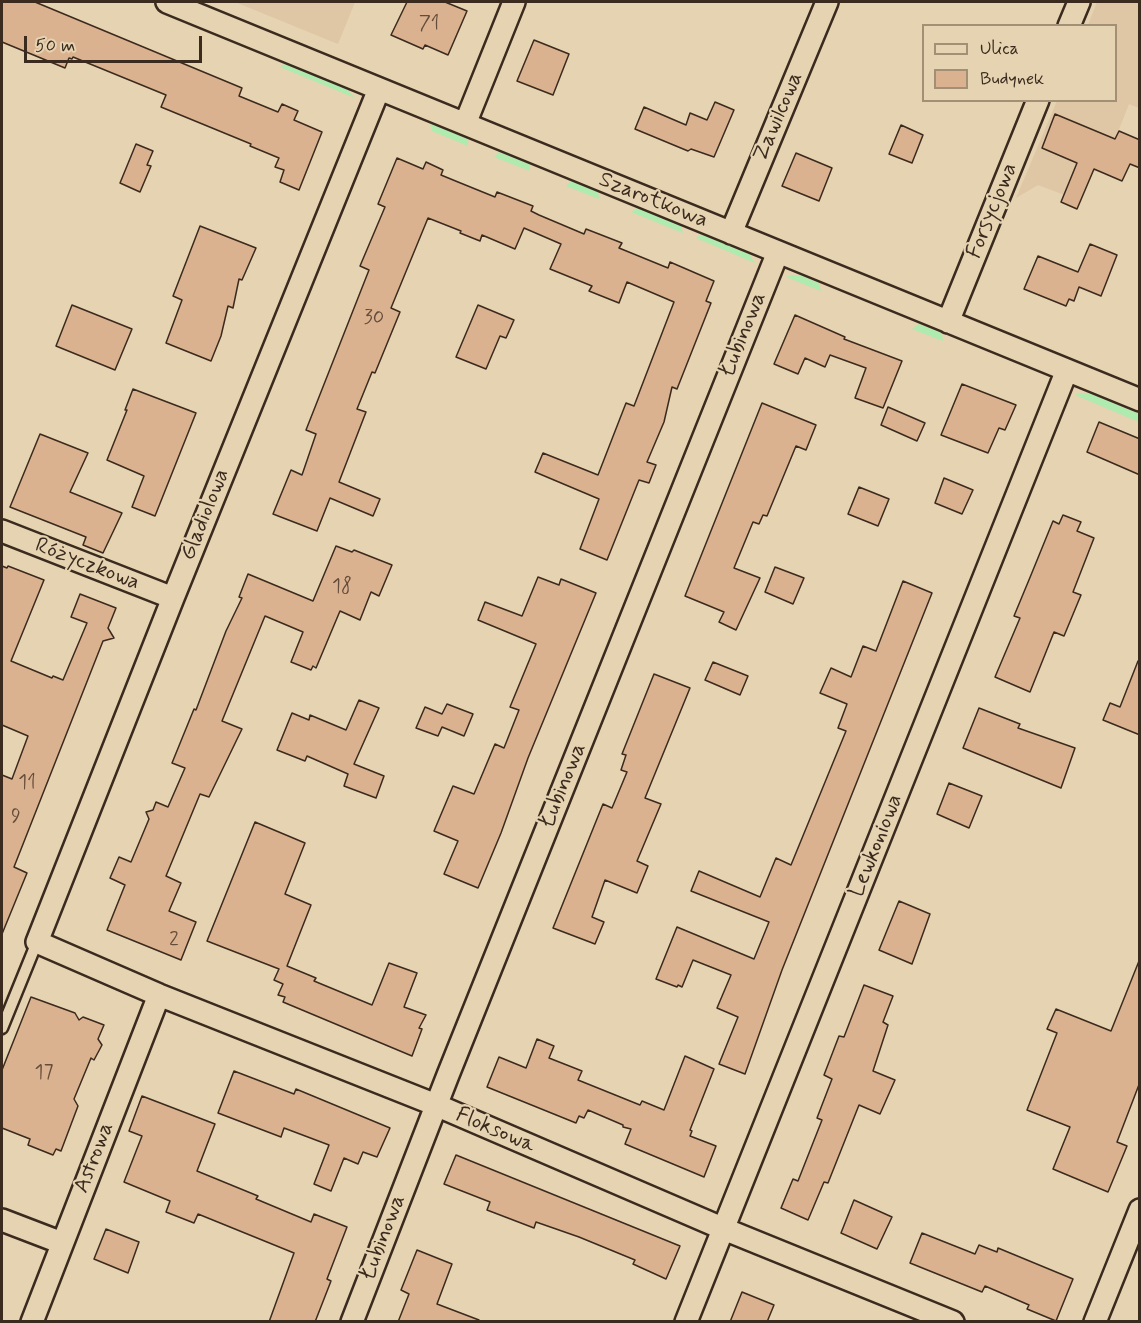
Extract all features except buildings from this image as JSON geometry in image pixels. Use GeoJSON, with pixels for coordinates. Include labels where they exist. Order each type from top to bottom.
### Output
{"type":"FeatureCollection","features":[{"type":"Feature","properties":{"kind":"street","name":"Szarotkowa"},"geometry":{"type":"LineString","coordinates":[[166,2],[198,8],[379,89],[1140,400]]}},
{"type":"Feature","properties":{"kind":"street"},"geometry":{"type":"LineString","coordinates":[[465,124],[514,2]]}},
{"type":"Feature","properties":{"kind":"street","name":"Zawilcowa"},"geometry":{"type":"LineString","coordinates":[[731,233],[827,2]]}},
{"type":"Feature","properties":{"kind":"street"},"geometry":{"type":"LineString","coordinates":[[1070,24],[1079,2]]}},
{"type":"Feature","properties":{"kind":"street","name":"Gladiolowa"},"geometry":{"type":"LineString","coordinates":[[37,942],[379,89]]}},
{"type":"Feature","properties":{"kind":"street","name":"Forsycjowa"},"geometry":{"type":"LineString","coordinates":[[948,322],[1037,102]]}},
{"type":"Feature","properties":{"kind":"street","name":"Łubinowa"},"geometry":{"type":"LineString","coordinates":[[352,1322],[436,1105],[778,252]]}},
{"type":"Feature","properties":{"kind":"street","name":"Lewkoniowa"},"geometry":{"type":"LineString","coordinates":[[686,1322],[1067,370]]}},
{"type":"Feature","properties":{"kind":"street","name":"Różyczkowa"},"geometry":{"type":"LineString","coordinates":[[2,531],[173,598]]}},
{"type":"Feature","properties":{"kind":"street","name":"Floksowa"},"geometry":{"type":"LineString","coordinates":[[37,942],[159,995],[436,1105],[724,1229],[953,1322]]}},
{"type":"Feature","properties":{"kind":"street","name":"Astrowa"},"geometry":{"type":"LineString","coordinates":[[32,1322],[159,995]]}},
{"type":"Feature","properties":{"kind":"street"},"geometry":{"type":"LineString","coordinates":[[1095,1322],[1140,1210]]}},
{"type":"Feature","properties":{"kind":"street"},"geometry":{"type":"LineString","coordinates":[[2,1220],[62,1243]]}},
{"type":"Feature","properties":{"kind":"lane"},"geometry":{"type":"LineString","coordinates":[[2,1028],[37,942]]}},
{"type":"Feature","properties":{"kind":"shaded area"},"geometry":{"type":"Polygon","coordinates":[[[235,2],[355,2],[338,44],[235,2]]]}},
{"type":"Feature","properties":{"kind":"shaded area"},"geometry":{"type":"Polygon","coordinates":[[[1097,2],[1139,2],[1139,108],[1129,104],[1102,172],[1094,170],[1087,185],[1076,181],[1070,197],[1038,185],[1016,198],[1057,102],[1117,102],[1117,24],[1088,24],[1097,2]]]}},
{"type":"Feature","properties":{"kind":"green space"},"geometry":{"type":"Polygon","coordinates":[[[285,64],[347,89],[355,98],[280,67],[285,64]]]}},
{"type":"Feature","properties":{"kind":"green space"},"geometry":{"type":"Polygon","coordinates":[[[430,123],[468,139],[468,146],[432,131],[430,123]]]}},
{"type":"Feature","properties":{"kind":"green space"},"geometry":{"type":"Polygon","coordinates":[[[499,152],[529,164],[530,171],[494,157],[499,152]]]}},
{"type":"Feature","properties":{"kind":"green space"},"geometry":{"type":"Polygon","coordinates":[[[572,181],[598,192],[599,199],[566,186],[572,181]]]}},
{"type":"Feature","properties":{"kind":"green space"},"geometry":{"type":"Polygon","coordinates":[[[637,208],[681,226],[683,233],[631,212],[637,208]]]}},
{"type":"Feature","properties":{"kind":"green space"},"geometry":{"type":"Polygon","coordinates":[[[702,234],[749,254],[755,263],[696,238],[702,234]]]}},
{"type":"Feature","properties":{"kind":"green space"},"geometry":{"type":"Polygon","coordinates":[[[802,276],[819,283],[821,291],[786,277],[802,276]]]}},
{"type":"Feature","properties":{"kind":"green space"},"geometry":{"type":"Polygon","coordinates":[[[919,324],[942,333],[943,341],[912,329],[919,324]]]}},
{"type":"Feature","properties":{"kind":"green space"},"geometry":{"type":"Polygon","coordinates":[[[1092,394],[1139,414],[1139,422],[1075,395],[1092,394]]]}}]}
